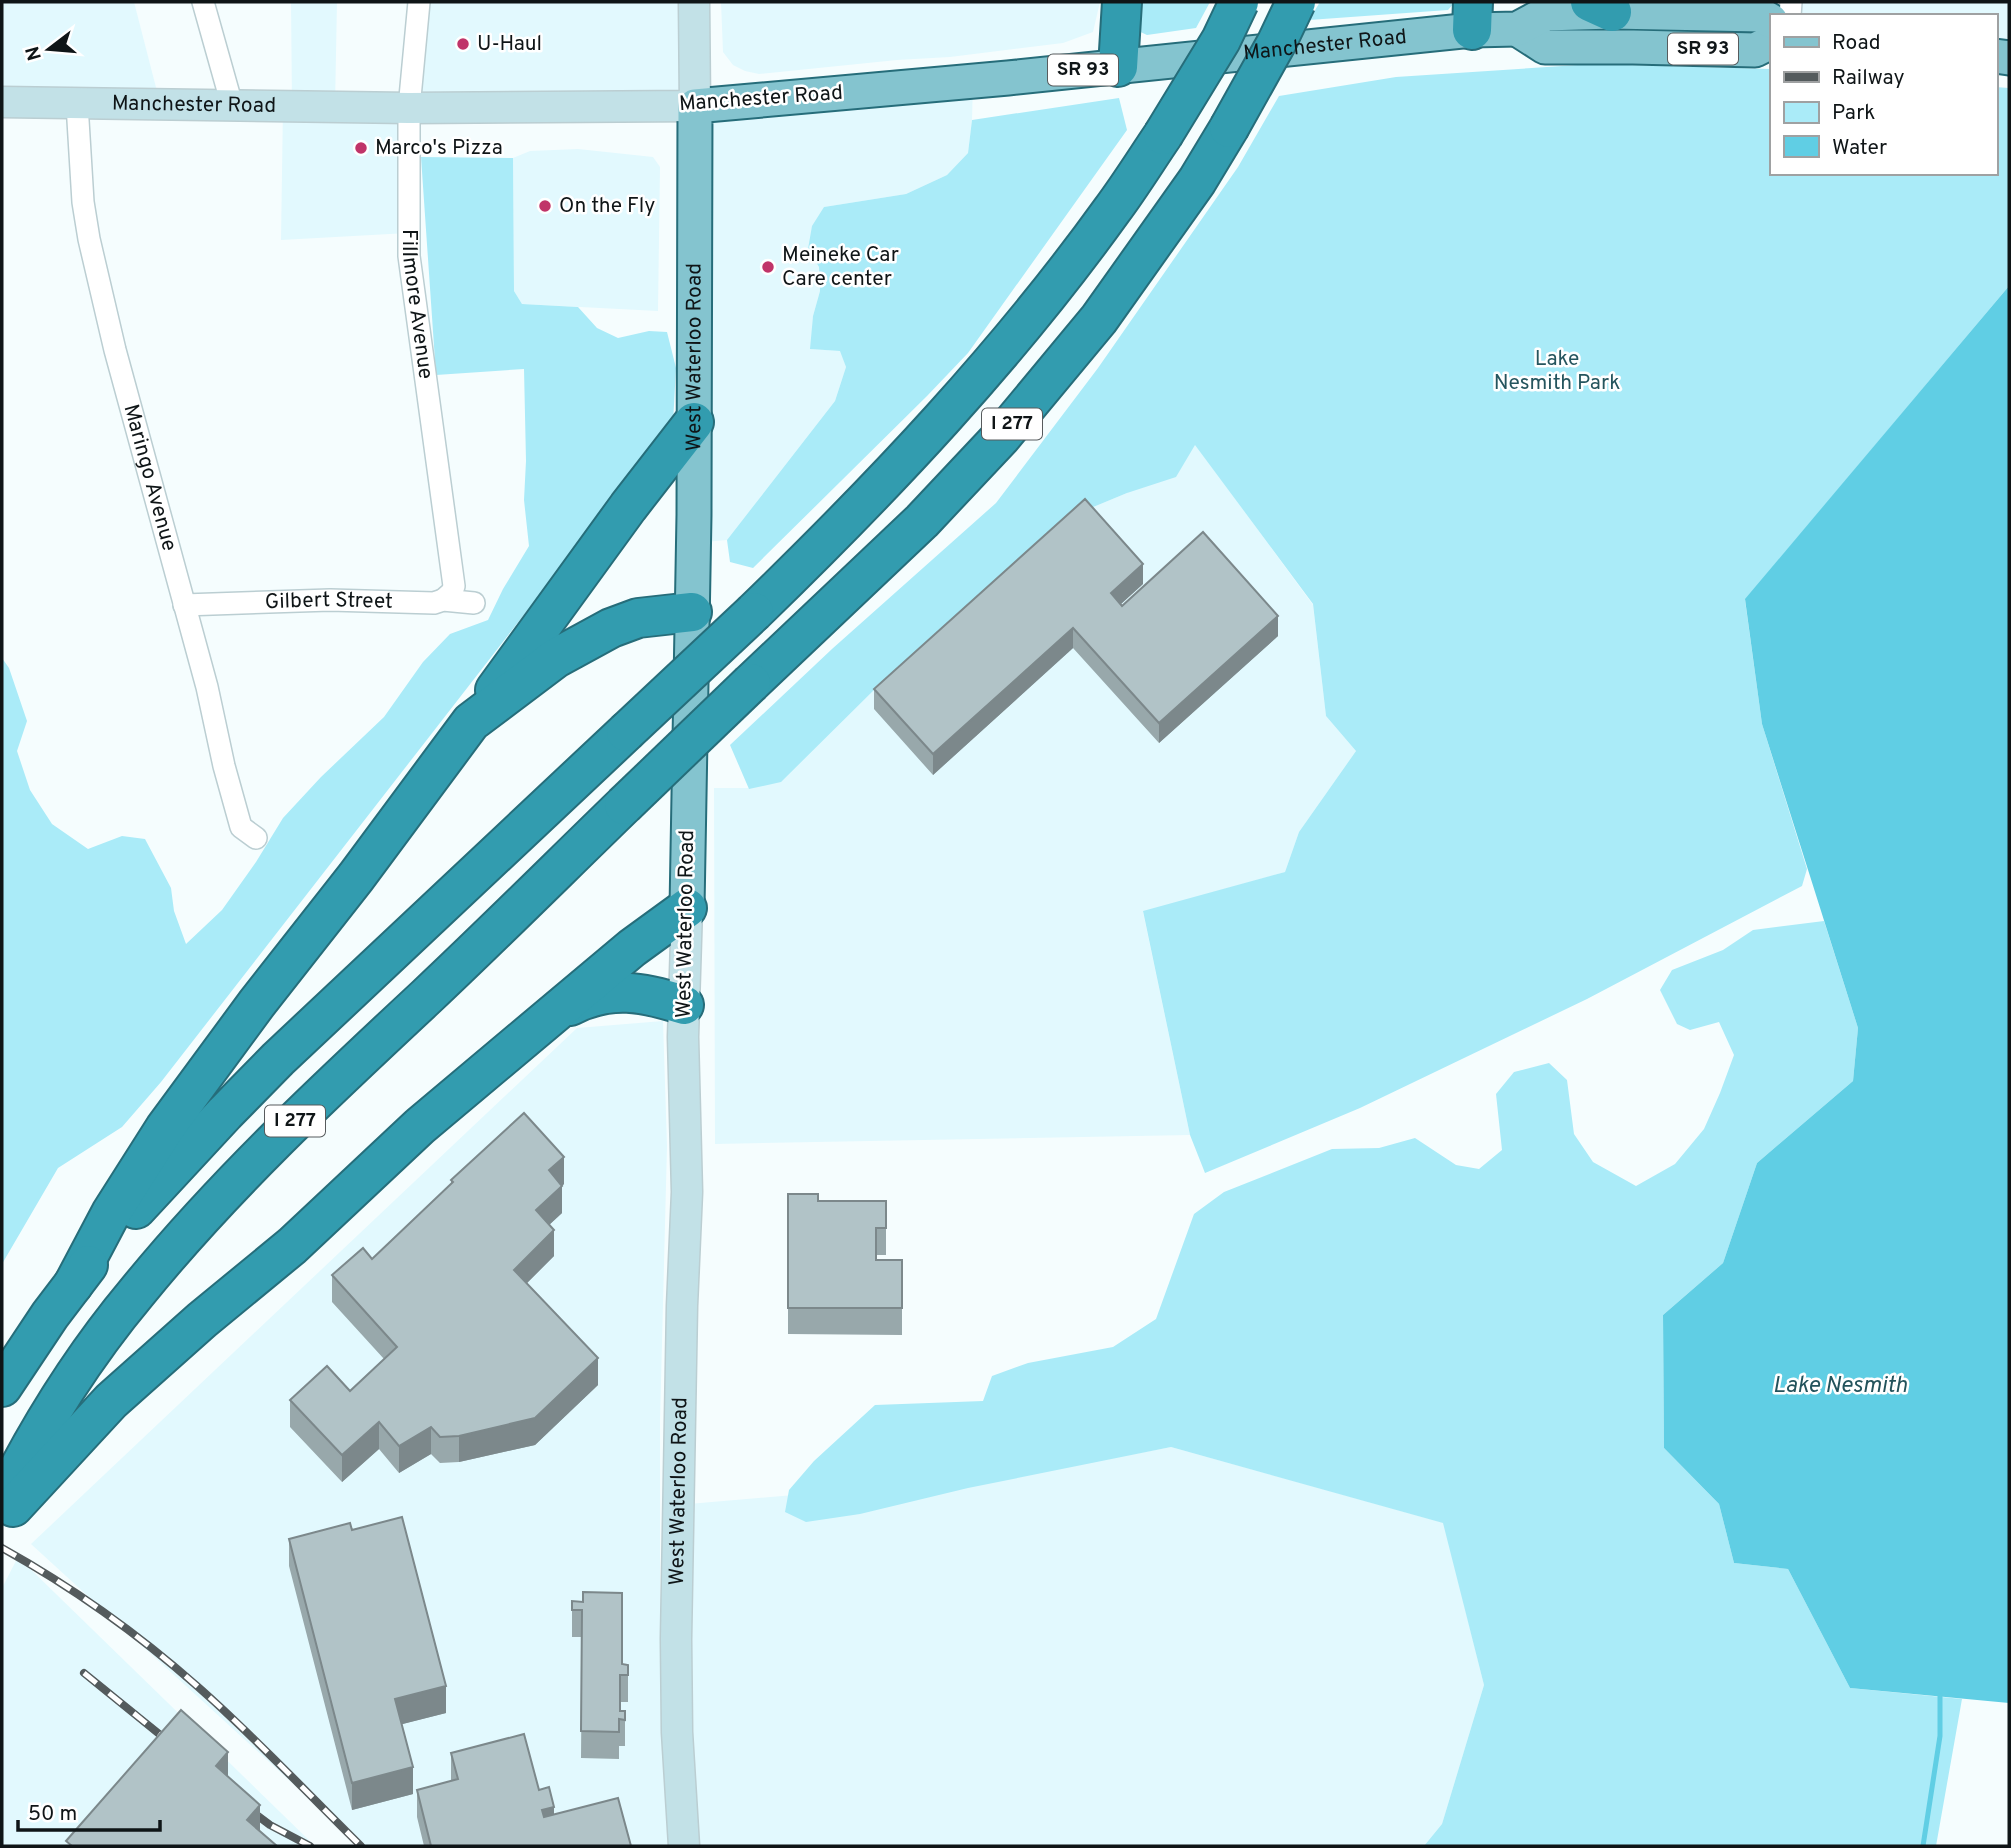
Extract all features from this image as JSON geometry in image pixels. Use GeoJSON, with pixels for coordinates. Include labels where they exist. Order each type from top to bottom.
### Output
{"type":"FeatureCollection","features":[{"type":"Feature","properties":{"kind":"highway"},"geometry":{"type":"LineString","coordinates":[[1118,66],[1122,2]]}},
{"type":"Feature","properties":{"kind":"highway","name":"I 277"},"geometry":{"type":"LineString","coordinates":[[2,1387],[50,1315],[104,1244],[164,1177],[278,1059],[828,541],[937,426],[1021,327],[1113,210],[1221,40],[1239,2]]}},
{"type":"Feature","properties":{"kind":"highway","name":"I 277"},"geometry":{"type":"LineString","coordinates":[[15,1489],[87,1360],[136,1293],[248,1168],[922,521],[1001,437],[1099,318],[1197,181],[1277,42],[1296,2]]}},
{"type":"Feature","properties":{"kind":"highway"},"geometry":{"type":"LineString","coordinates":[[73,1285],[111,1213],[165,1128],[257,1003],[356,877],[628,507],[694,422]]}},
{"type":"Feature","properties":{"kind":"highway"},"geometry":{"type":"LineString","coordinates":[[471,722],[556,658],[611,628],[638,618],[692,612]]}},
{"type":"Feature","properties":{"kind":"highway"},"geometry":{"type":"LineString","coordinates":[[2,1518],[15,1489],[111,1401],[202,1320],[292,1246],[420,1126],[632,948],[687,908]]}},
{"type":"Feature","properties":{"kind":"highway"},"geometry":{"type":"LineString","coordinates":[[547,1019],[589,997],[613,992],[656,996],[684,1005]]}},
{"type":"Feature","properties":{"kind":"main road","name":"West Waterloo Road"},"geometry":{"type":"LineString","coordinates":[[684,1846],[677,1732],[676,1639],[682,1306],[687,1187],[684,1005],[694,422],[694,2]]}},
{"type":"Feature","properties":{"kind":"main road","name":"Manchester Road"},"geometry":{"type":"LineString","coordinates":[[2,102],[409,108],[695,106],[1118,66],[1473,16],[1517,29],[1545,14],[1601,7],[1761,15],[1770,20]]}},
{"type":"Feature","properties":{"kind":"main road","name":"SR 93"},"geometry":{"type":"LineString","coordinates":[[1517,29],[1545,47],[1755,50],[1770,42]]}},
{"type":"Feature","properties":{"kind":"street"},"geometry":{"type":"LineString","coordinates":[[203,2],[232,105]]}},
{"type":"Feature","properties":{"kind":"street","name":"Fillmore Avenue"},"geometry":{"type":"LineString","coordinates":[[419,2],[409,108],[409,256],[454,586],[452,592],[443,600]]}},
{"type":"Feature","properties":{"kind":"street","name":"Maringo Avenue"},"geometry":{"type":"LineString","coordinates":[[77,104],[83,202],[89,239],[128,404],[207,687],[224,766],[241,827],[256,838]]}},
{"type":"Feature","properties":{"kind":"street","name":"Gilbert Street"},"geometry":{"type":"LineString","coordinates":[[184,605],[330,600],[435,603],[443,600],[474,603]]}},
{"type":"Feature","properties":{"kind":"shaded area"},"geometry":{"type":"Polygon","coordinates":[[[2,2],[134,2],[160,103],[2,102],[2,2]]]}},
{"type":"Feature","properties":{"kind":"shaded area"},"geometry":{"type":"Polygon","coordinates":[[[291,2],[337,2],[335,106],[409,108],[408,233],[281,240],[283,106],[292,106],[291,2]]]}},
{"type":"Feature","properties":{"kind":"shaded area"},"geometry":{"type":"Polygon","coordinates":[[[419,2],[694,2],[695,105],[973,81],[968,153],[947,175],[906,194],[824,207],[808,249],[819,267],[820,291],[813,316],[811,349],[841,351],[846,367],[835,401],[727,540],[693,543],[695,106],[409,108],[419,2]]]}},
{"type":"Feature","properties":{"kind":"shaded area"},"geometry":{"type":"Polygon","coordinates":[[[721,2],[1100,2],[1093,32],[1063,43],[950,57],[759,74],[733,65],[723,52],[721,2]]]}},
{"type":"Feature","properties":{"kind":"shaded area"},"geometry":{"type":"Polygon","coordinates":[[[1791,2],[2009,2],[2009,58],[1997,57],[1997,14],[1790,14],[1791,2]]]}},
{"type":"Feature","properties":{"kind":"shaded area"},"geometry":{"type":"Polygon","coordinates":[[[578,149],[653,157],[660,167],[658,311],[522,304],[514,291],[513,158],[530,151],[578,149]]]}},
{"type":"Feature","properties":{"kind":"shaded area"},"geometry":{"type":"Polygon","coordinates":[[[1195,444],[1313,605],[1326,716],[1356,751],[1299,832],[1285,872],[1143,912],[1190,1135],[715,1144],[714,788],[749,788],[879,685],[1086,510],[1127,493],[1195,444]]]}},
{"type":"Feature","properties":{"kind":"shaded area"},"geometry":{"type":"Polygon","coordinates":[[[663,1021],[667,1146],[660,1422],[660,1587],[672,1846],[361,1846],[31,1544],[577,1028],[663,1021]]]}},
{"type":"Feature","properties":{"kind":"shaded area"},"geometry":{"type":"Polygon","coordinates":[[[1171,1447],[1444,1523],[1484,1685],[1442,1824],[1424,1846],[693,1846],[677,1505],[1023,1475],[1171,1447]]]}},
{"type":"Feature","properties":{"kind":"shaded area"},"geometry":{"type":"Polygon","coordinates":[[[18,1557],[315,1846],[2,1846],[2,1588],[18,1557]]]}},
{"type":"Feature","properties":{"kind":"green space"},"geometry":{"type":"Polygon","coordinates":[[[1133,2],[1210,2],[1196,28],[1147,35],[1134,29],[1133,2]]]}},
{"type":"Feature","properties":{"kind":"green space"},"geometry":{"type":"Polygon","coordinates":[[[1320,2],[1455,2],[1448,10],[1309,20],[1320,2]]]}},
{"type":"Feature","properties":{"kind":"green space","name":"Lake Nesmith Park"},"geometry":{"type":"Polygon","coordinates":[[[1593,64],[1770,69],[1770,175],[1997,175],[1997,87],[2009,88],[2009,286],[1745,600],[1762,724],[1807,869],[1802,886],[1587,999],[1360,1108],[1205,1173],[1190,1135],[1143,911],[1285,872],[1299,832],[1356,751],[1326,716],[1313,604],[1195,445],[1176,477],[1086,510],[879,685],[781,782],[749,789],[730,745],[832,649],[996,503],[1098,368],[1238,167],[1279,96],[1396,77],[1593,64]]]}},
{"type":"Feature","properties":{"kind":"green space"},"geometry":{"type":"Polygon","coordinates":[[[1119,98],[1127,130],[968,353],[753,568],[730,562],[727,540],[835,401],[846,367],[840,351],[810,349],[813,316],[820,291],[819,267],[808,249],[812,226],[824,207],[906,194],[947,175],[968,153],[972,120],[1119,98]]]}},
{"type":"Feature","properties":{"kind":"green space"},"geometry":{"type":"Polygon","coordinates":[[[421,157],[513,158],[514,291],[522,304],[578,307],[597,328],[618,338],[649,331],[667,332],[676,368],[673,423],[161,1082],[122,1127],[58,1168],[2,1264],[2,658],[9,668],[27,721],[17,751],[30,790],[52,824],[88,849],[122,836],[145,839],[171,888],[174,911],[186,944],[222,910],[283,818],[321,777],[384,717],[423,662],[450,634],[488,620],[529,546],[524,500],[524,369],[436,375],[421,157]]]}},
{"type":"Feature","properties":{"kind":"green space"},"geometry":{"type":"Polygon","coordinates":[[[1824,921],[1858,1028],[1853,1081],[1757,1163],[1723,1263],[1663,1315],[1664,1448],[1719,1504],[1734,1563],[1788,1569],[1850,1688],[1962,1699],[1936,1846],[1424,1846],[1442,1824],[1484,1685],[1443,1523],[1171,1447],[968,1488],[860,1514],[806,1522],[785,1512],[789,1490],[814,1461],[875,1405],[983,1401],[992,1376],[1028,1363],[1113,1347],[1156,1319],[1194,1214],[1224,1192],[1332,1149],[1379,1148],[1415,1138],[1456,1165],[1479,1169],[1502,1150],[1496,1094],[1514,1072],[1549,1063],[1567,1080],[1574,1134],[1593,1162],[1636,1186],[1675,1164],[1704,1129],[1734,1055],[1719,1022],[1690,1030],[1677,1024],[1660,990],[1672,970],[1723,950],[1753,930],[1824,921]]]}},
{"type":"Feature","properties":{"kind":"water","name":"Lake Nesmith"},"geometry":{"type":"Polygon","coordinates":[[[2009,286],[2009,1703],[1850,1688],[1788,1569],[1734,1563],[1719,1504],[1664,1448],[1663,1315],[1723,1263],[1757,1163],[1853,1081],[1858,1028],[1762,724],[1745,599],[2009,286]]]}},
{"type":"Feature","properties":{"kind":"building"},"geometry":{"type":"Polygon","coordinates":[[[1085,499],[1143,564],[1111,593],[1122,606],[1203,532],[1278,616],[1159,723],[1073,628],[933,754],[874,689],[1085,499]]]}},
{"type":"Feature","properties":{"kind":"building"},"geometry":{"type":"Polygon","coordinates":[[[524,1113],[564,1157],[549,1170],[562,1186],[536,1210],[554,1230],[514,1270],[598,1358],[535,1418],[459,1436],[440,1437],[431,1427],[399,1446],[379,1422],[342,1455],[290,1400],[327,1366],[350,1391],[397,1347],[332,1275],[363,1248],[372,1259],[453,1182],[451,1180],[524,1113]]]}},
{"type":"Feature","properties":{"kind":"building"},"geometry":{"type":"Polygon","coordinates":[[[788,1194],[818,1194],[818,1201],[886,1201],[886,1228],[876,1228],[876,1260],[902,1260],[902,1308],[788,1308],[788,1194]]]}},
{"type":"Feature","properties":{"kind":"building"},"geometry":{"type":"Polygon","coordinates":[[[402,1517],[446,1686],[395,1699],[413,1767],[352,1783],[289,1539],[350,1523],[352,1530],[402,1517]]]}},
{"type":"Feature","properties":{"kind":"building"},"geometry":{"type":"Polygon","coordinates":[[[583,1592],[622,1593],[622,1664],[628,1665],[628,1675],[620,1675],[620,1711],[625,1711],[625,1720],[619,1719],[619,1732],[581,1731],[582,1610],[572,1610],[572,1601],[583,1602],[583,1592]]]}},
{"type":"Feature","properties":{"kind":"building"},"geometry":{"type":"Polygon","coordinates":[[[181,1710],[228,1752],[216,1766],[260,1805],[247,1820],[277,1846],[72,1846],[66,1841],[181,1710]]]}},
{"type":"Feature","properties":{"kind":"building"},"geometry":{"type":"Polygon","coordinates":[[[524,1734],[539,1790],[549,1787],[554,1807],[542,1810],[544,1817],[618,1798],[631,1846],[431,1846],[417,1790],[458,1779],[451,1753],[524,1734]]]}},
{"type":"Feature","properties":{"kind":"waterway"},"geometry":{"type":"LineString","coordinates":[[1923,1846],[1940,1736],[1940,1696]]}},
{"type":"Feature","properties":{"kind":"railway"},"geometry":{"type":"LineString","coordinates":[[2,1548],[103,1612],[174,1666],[239,1725],[361,1846]]}},
{"type":"Feature","properties":{"kind":"railway"},"geometry":{"type":"LineString","coordinates":[[84,1673],[174,1746]]}},
{"type":"Feature","properties":{"kind":"railway"},"geometry":{"type":"LineString","coordinates":[[246,1807],[270,1825],[310,1846]]}},
{"type":"Feature","properties":{"kind":"place","name":"U-Haul"},"geometry":{"type":"Point","coordinates":[463,44]}},
{"type":"Feature","properties":{"kind":"place","name":"Marco's Pizza"},"geometry":{"type":"Point","coordinates":[361,148]}},
{"type":"Feature","properties":{"kind":"place","name":"On the Fly"},"geometry":{"type":"Point","coordinates":[545,206]}},
{"type":"Feature","properties":{"kind":"place","name":"Meineke Car Care center"},"geometry":{"type":"Point","coordinates":[768,267]}}]}
